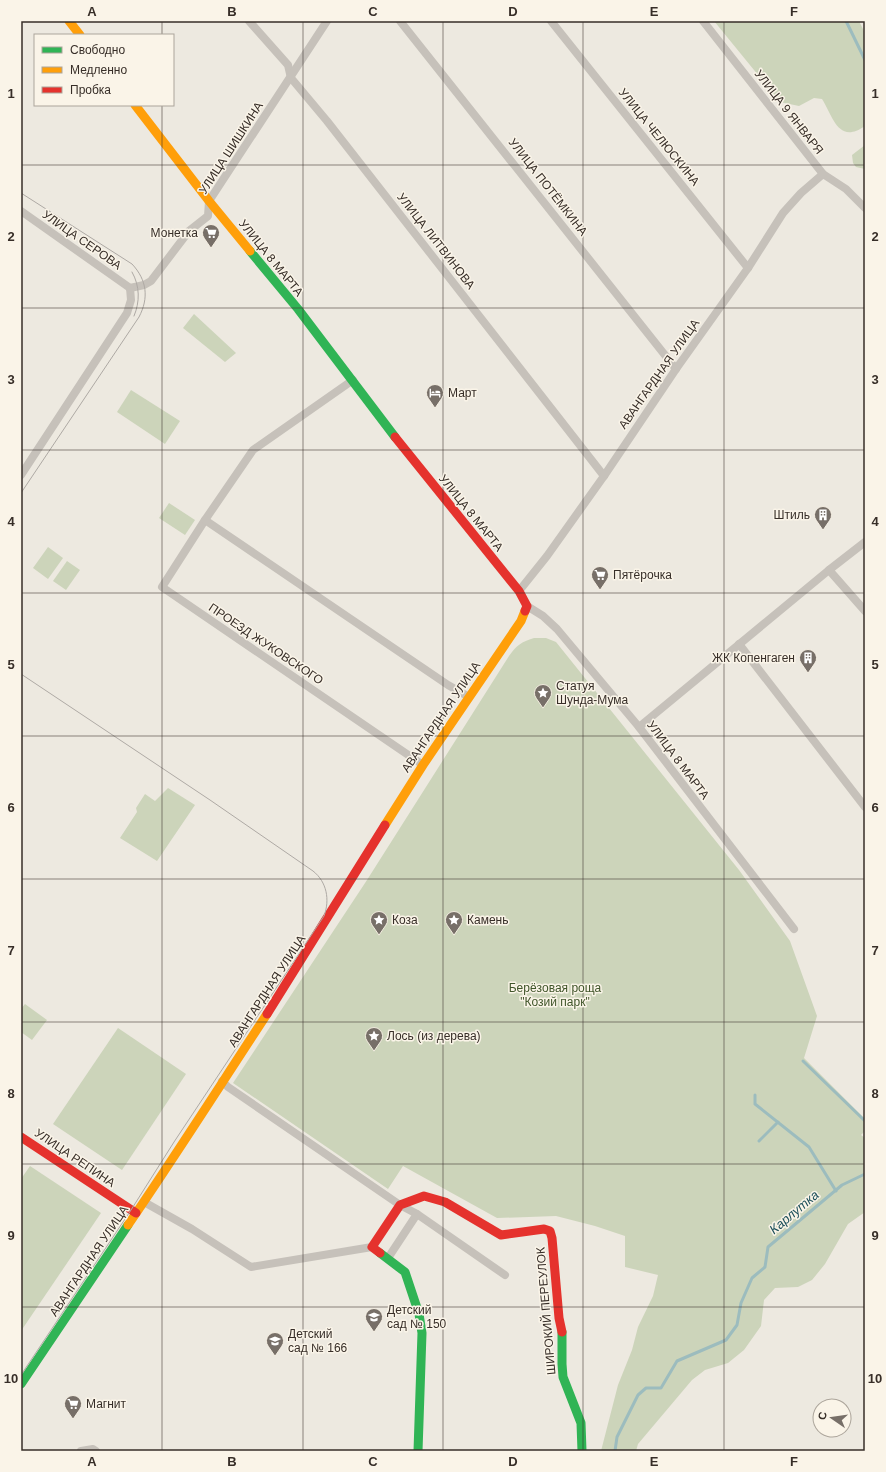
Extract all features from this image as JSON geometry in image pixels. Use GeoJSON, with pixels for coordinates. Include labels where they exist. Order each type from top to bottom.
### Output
{"type":"FeatureCollection","features":[{"type":"Feature","properties":{"kind":"street"},"geometry":{"type":"LineString","coordinates":[[69,21],[79,34]]}},
{"type":"Feature","properties":{"kind":"street","name":"УЛИЦА ЛИТВИНОВА"},"geometry":{"type":"LineString","coordinates":[[249,21],[288,65],[291,78],[332,127],[604,476]]}},
{"type":"Feature","properties":{"kind":"street","name":"УЛИЦА ШИШКИНА"},"geometry":{"type":"LineString","coordinates":[[130,288],[144,285],[151,281],[189,231],[208,216],[209,201],[327,21]]}},
{"type":"Feature","properties":{"kind":"street","name":"УЛИЦА ПОТЁМКИНА"},"geometry":{"type":"LineString","coordinates":[[400,21],[676,369]]}},
{"type":"Feature","properties":{"kind":"street","name":"УЛИЦА ЧЕЛЮСКИНА"},"geometry":{"type":"LineString","coordinates":[[551,21],[748,268]]}},
{"type":"Feature","properties":{"kind":"street","name":"УЛИЦА 9 ЯНВАРЯ"},"geometry":{"type":"LineString","coordinates":[[704,21],[823,174],[846,189],[865,208]]}},
{"type":"Feature","properties":{"kind":"street","name":"УЛИЦА 8 МАРТА"},"geometry":{"type":"LineString","coordinates":[[136,106],[209,201],[298,309],[406,452],[519,591],[527,606],[543,616],[557,629],[639,727],[794,929]]}},
{"type":"Feature","properties":{"kind":"street","name":"АВАНГАРДНАЯ УЛИЦА"},"geometry":{"type":"LineString","coordinates":[[519,591],[547,556],[604,476],[676,369],[748,268],[783,213],[801,193],[823,174]]}},
{"type":"Feature","properties":{"kind":"street","name":"УЛИЦА СЕРОВА"},"geometry":{"type":"LineString","coordinates":[[21,211],[130,288]]}},
{"type":"Feature","properties":{"kind":"street"},"geometry":{"type":"LineString","coordinates":[[21,475],[128,313],[131,300],[130,288]]}},
{"type":"Feature","properties":{"kind":"street","name":"ПРОЕЗД ЖУКОВСКОГО"},"geometry":{"type":"LineString","coordinates":[[353,380],[253,450],[205,520],[162,587],[424,765]]}},
{"type":"Feature","properties":{"kind":"street"},"geometry":{"type":"LineString","coordinates":[[205,520],[448,685],[469,697]]}},
{"type":"Feature","properties":{"kind":"street"},"geometry":{"type":"LineString","coordinates":[[639,727],[865,542]]}},
{"type":"Feature","properties":{"kind":"street"},"geometry":{"type":"LineString","coordinates":[[829,570],[865,611]]}},
{"type":"Feature","properties":{"kind":"street","name":"АВАНГАРДНАЯ УЛИЦА"},"geometry":{"type":"LineString","coordinates":[[21,1384],[144,1202],[267,1014],[424,765],[521,621],[527,606]]}},
{"type":"Feature","properties":{"kind":"street"},"geometry":{"type":"LineString","coordinates":[[739,644],[865,807]]}},
{"type":"Feature","properties":{"kind":"street"},"geometry":{"type":"LineString","coordinates":[[222,1081],[400,1205],[417,1214],[505,1275]]}},
{"type":"Feature","properties":{"kind":"street","name":"УЛИЦА РЕПИНА"},"geometry":{"type":"LineString","coordinates":[[21,1137],[136,1213]]}},
{"type":"Feature","properties":{"kind":"street","name":"ШИРОКИЙ ПЕРЕУЛОК"},"geometry":{"type":"LineString","coordinates":[[400,1205],[424,1196],[445,1202],[501,1235],[544,1229],[550,1232],[552,1238],[559,1318],[562,1327],[562,1371],[566,1389],[573,1401],[582,1423],[582,1451]]}},
{"type":"Feature","properties":{"kind":"street"},"geometry":{"type":"LineString","coordinates":[[144,1202],[251,1267],[372,1247],[404,1272],[420,1314],[422,1333],[418,1451]]}},
{"type":"Feature","properties":{"kind":"street"},"geometry":{"type":"LineString","coordinates":[[372,1247],[400,1205]]}},
{"type":"Feature","properties":{"kind":"street"},"geometry":{"type":"LineString","coordinates":[[388,1258],[417,1214]]}},
{"type":"Feature","properties":{"kind":"street"},"geometry":{"type":"LineString","coordinates":[[81,1451],[93,1449],[96,1451]]}},
{"type":"Feature","properties":{"kind":"green space"},"geometry":{"type":"Polygon","coordinates":[[[714,21],[859,21],[865,33],[865,126],[856,131],[848,132],[842,130],[833,120],[822,99],[814,98],[799,106],[780,102],[714,21]]]}},
{"type":"Feature","properties":{"kind":"green space"},"geometry":{"type":"Polygon","coordinates":[[[865,145],[865,169],[856,167],[853,163],[852,155],[865,145]]]}},
{"type":"Feature","properties":{"kind":"green space"},"geometry":{"type":"Polygon","coordinates":[[[194,314],[236,353],[225,362],[183,328],[194,314]]]}},
{"type":"Feature","properties":{"kind":"green space"},"geometry":{"type":"Polygon","coordinates":[[[131,390],[180,421],[165,444],[117,412],[131,390]]]}},
{"type":"Feature","properties":{"kind":"green space"},"geometry":{"type":"Polygon","coordinates":[[[169,503],[195,520],[185,535],[159,518],[169,503]]]}},
{"type":"Feature","properties":{"kind":"green space"},"geometry":{"type":"Polygon","coordinates":[[[48,547],[63,558],[48,579],[33,568],[48,547]]]}},
{"type":"Feature","properties":{"kind":"green space"},"geometry":{"type":"Polygon","coordinates":[[[67,561],[80,570],[66,590],[53,581],[67,561]]]}},
{"type":"Feature","properties":{"kind":"green space","name":"Берёзовая роща \"Козий парк\""},"geometry":{"type":"Polygon","coordinates":[[[534,638],[546,638],[556,642],[739,870],[790,941],[817,1016],[804,1058],[865,1119],[865,1131],[861,1135],[865,1138],[865,1212],[848,1224],[825,1264],[812,1280],[798,1287],[775,1288],[764,1300],[761,1326],[744,1350],[728,1363],[705,1370],[692,1380],[638,1444],[636,1451],[601,1451],[618,1385],[632,1350],[638,1327],[653,1296],[658,1275],[625,1267],[625,1236],[595,1226],[556,1216],[497,1218],[403,1166],[388,1189],[233,1083],[367,880],[509,656],[520,644],[534,638]]]}},
{"type":"Feature","properties":{"kind":"green space"},"geometry":{"type":"Polygon","coordinates":[[[168,788],[195,805],[157,861],[120,838],[137,812],[136,808],[145,794],[155,801],[168,788]]]}},
{"type":"Feature","properties":{"kind":"green space"},"geometry":{"type":"Polygon","coordinates":[[[25,1004],[47,1020],[32,1040],[21,1032],[21,1009],[25,1004]]]}},
{"type":"Feature","properties":{"kind":"green space"},"geometry":{"type":"Polygon","coordinates":[[[118,1028],[186,1074],[122,1170],[53,1124],[118,1028]]]}},
{"type":"Feature","properties":{"kind":"green space"},"geometry":{"type":"Polygon","coordinates":[[[30,1166],[101,1213],[21,1331],[21,1179],[30,1166]]]}},
{"type":"Feature","properties":{"kind":"waterway"},"geometry":{"type":"LineString","coordinates":[[846,21],[865,60]]}},
{"type":"Feature","properties":{"kind":"waterway"},"geometry":{"type":"LineString","coordinates":[[803,1061],[865,1121]]}},
{"type":"Feature","properties":{"kind":"waterway"},"geometry":{"type":"LineString","coordinates":[[755,1095],[755,1104],[809,1147],[836,1191]]}},
{"type":"Feature","properties":{"kind":"waterway"},"geometry":{"type":"LineString","coordinates":[[759,1141],[778,1122]]}},
{"type":"Feature","properties":{"kind":"waterway","name":"Карлутка"},"geometry":{"type":"LineString","coordinates":[[615,1451],[617,1437],[638,1395],[646,1388],[661,1388],[677,1361],[726,1340],[737,1325],[741,1303],[752,1278],[765,1267],[768,1247],[842,1185],[865,1174]]}},
{"type":"Feature","properties":{"kind":"tram line"},"geometry":{"type":"LineString","coordinates":[[21,193],[132,264],[141,276],[145,289],[144,303],[139,317],[21,493]]}},
{"type":"Feature","properties":{"kind":"tram line"},"geometry":{"type":"LineString","coordinates":[[132,272],[138,288],[138,300],[134,316]]}},
{"type":"Feature","properties":{"kind":"tram line"},"geometry":{"type":"LineString","coordinates":[[21,674],[210,800],[313,871],[321,880],[327,898],[324,916],[21,1375]]}},
{"type":"Feature","properties":{"kind":"traffic: fast"},"geometry":{"type":"LineString","coordinates":[[250,251],[298,309],[395,437]]}},
{"type":"Feature","properties":{"kind":"traffic: fast"},"geometry":{"type":"LineString","coordinates":[[21,1384],[128,1225]]}},
{"type":"Feature","properties":{"kind":"traffic: fast"},"geometry":{"type":"LineString","coordinates":[[380,1253],[405,1272],[419,1314],[422,1333],[418,1451]]}},
{"type":"Feature","properties":{"kind":"traffic: fast"},"geometry":{"type":"LineString","coordinates":[[562,1332],[563,1377],[581,1423],[582,1451]]}},
{"type":"Feature","properties":{"kind":"traffic: slow"},"geometry":{"type":"LineString","coordinates":[[69,21],[79,34]]}},
{"type":"Feature","properties":{"kind":"traffic: slow"},"geometry":{"type":"LineString","coordinates":[[136,106],[209,201],[250,251]]}},
{"type":"Feature","properties":{"kind":"traffic: slow"},"geometry":{"type":"LineString","coordinates":[[385,825],[423,765],[521,621],[525,611]]}},
{"type":"Feature","properties":{"kind":"traffic: slow"},"geometry":{"type":"LineString","coordinates":[[128,1225],[267,1014]]}},
{"type":"Feature","properties":{"kind":"traffic: jam"},"geometry":{"type":"LineString","coordinates":[[395,437],[519,591],[527,606],[525,611]]}},
{"type":"Feature","properties":{"kind":"traffic: jam"},"geometry":{"type":"LineString","coordinates":[[267,1014],[385,825]]}},
{"type":"Feature","properties":{"kind":"traffic: jam"},"geometry":{"type":"LineString","coordinates":[[21,1137],[136,1213]]}},
{"type":"Feature","properties":{"kind":"traffic: jam"},"geometry":{"type":"LineString","coordinates":[[380,1253],[372,1247],[400,1205],[424,1196],[445,1202],[501,1235],[544,1229],[550,1231],[552,1238],[559,1318],[562,1332]]}},
{"type":"Feature","properties":{"kind":"place","name":"Монетка"},"geometry":{"type":"Point","coordinates":[211,248]}},
{"type":"Feature","properties":{"kind":"place","name":"Март"},"geometry":{"type":"Point","coordinates":[435,408]}},
{"type":"Feature","properties":{"kind":"place","name":"Штиль"},"geometry":{"type":"Point","coordinates":[823,530]}},
{"type":"Feature","properties":{"kind":"place","name":"Пятёрочка"},"geometry":{"type":"Point","coordinates":[600,590]}},
{"type":"Feature","properties":{"kind":"place","name":"ЖК Копенгаген"},"geometry":{"type":"Point","coordinates":[808,673]}},
{"type":"Feature","properties":{"kind":"place","name":"Статуя Шунда-Мума"},"geometry":{"type":"Point","coordinates":[543,708]}},
{"type":"Feature","properties":{"kind":"place","name":"Коза"},"geometry":{"type":"Point","coordinates":[379,935]}},
{"type":"Feature","properties":{"kind":"place","name":"Камень"},"geometry":{"type":"Point","coordinates":[454,935]}},
{"type":"Feature","properties":{"kind":"place","name":"Лось (из дерева)"},"geometry":{"type":"Point","coordinates":[374,1051]}},
{"type":"Feature","properties":{"kind":"place","name":"Детский сад № 150"},"geometry":{"type":"Point","coordinates":[374,1332]}},
{"type":"Feature","properties":{"kind":"place","name":"Детский сад № 166"},"geometry":{"type":"Point","coordinates":[275,1356]}},
{"type":"Feature","properties":{"kind":"place","name":"Магнит"},"geometry":{"type":"Point","coordinates":[73,1419]}}]}
